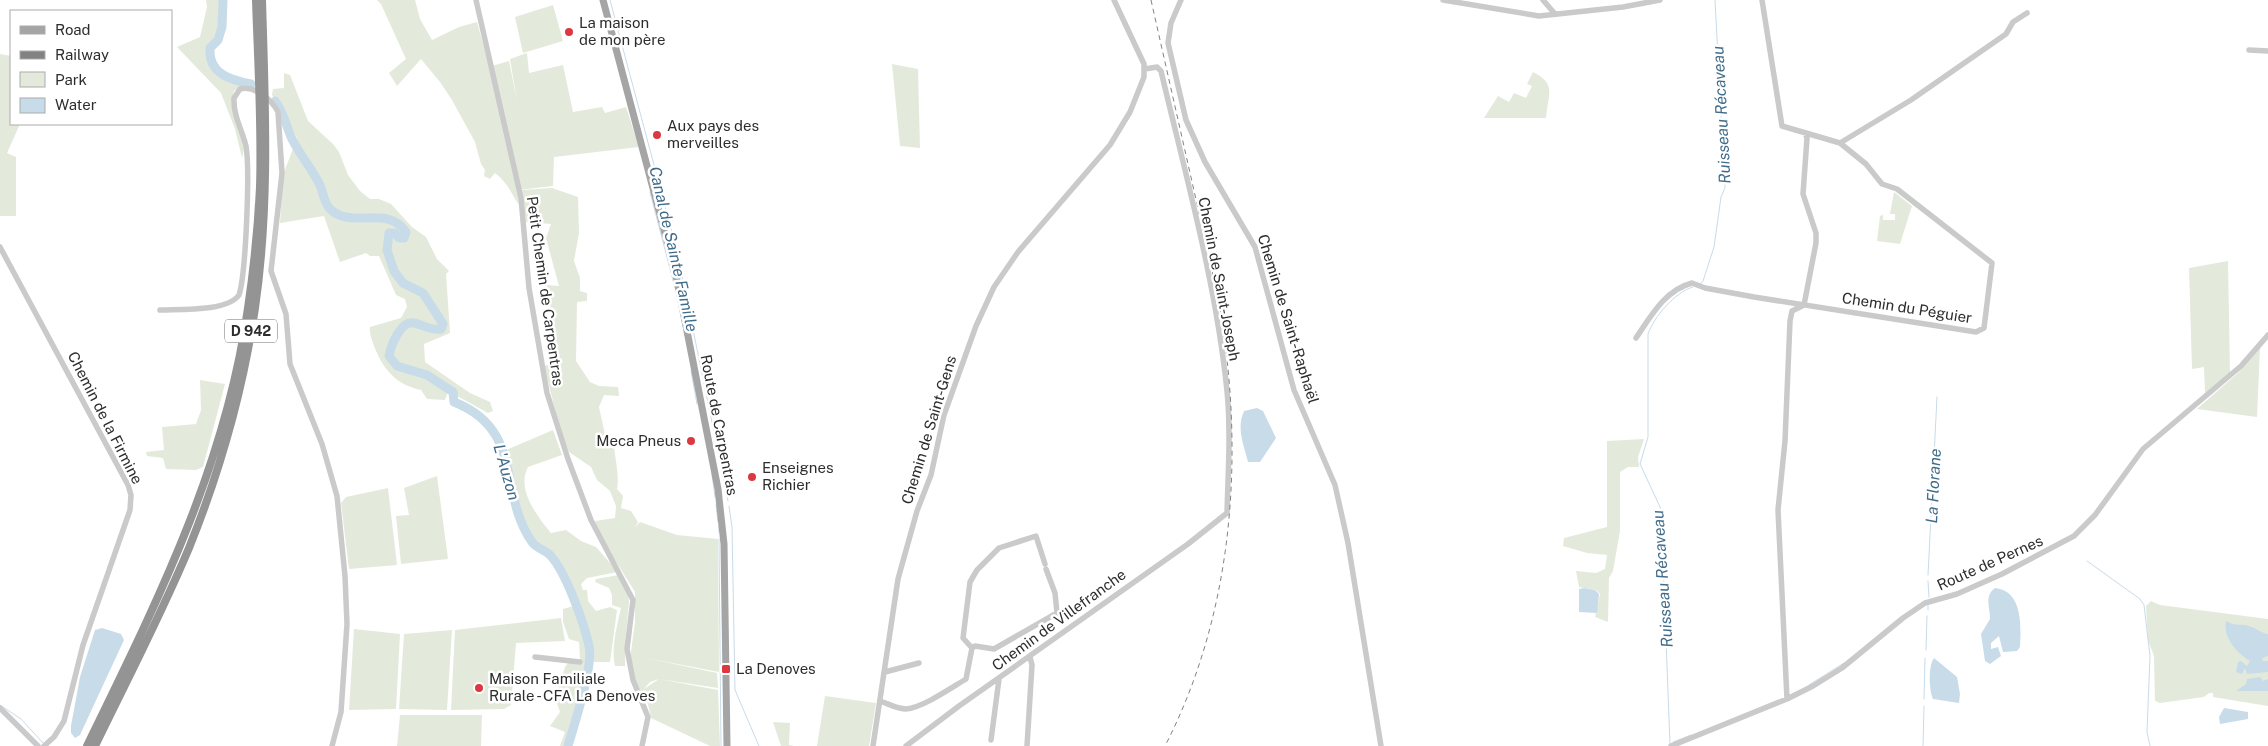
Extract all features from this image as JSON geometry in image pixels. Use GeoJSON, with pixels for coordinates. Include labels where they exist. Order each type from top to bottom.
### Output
{"type":"FeatureCollection","features":[{"type":"Feature","properties":{"kind":"highway","name":"D 942"},"geometry":{"type":"LineString","coordinates":[[95,746],[188,550],[212,485],[237,398],[249,341],[261,258],[266,187],[256,0]]}},
{"type":"Feature","properties":{"kind":"highway","name":"D 942"},"geometry":{"type":"LineString","coordinates":[[261,70],[262,0]]}},
{"type":"Feature","properties":{"kind":"highway","name":"D 942"},"geometry":{"type":"LineString","coordinates":[[87,746],[181,547],[218,443],[242,340],[254,260],[260,188],[262,103]]}},
{"type":"Feature","properties":{"kind":"main road","name":"Route de Carpentras"},"geometry":{"type":"LineString","coordinates":[[603,0],[676,275],[718,488],[724,544],[727,746]]}},
{"type":"Feature","properties":{"kind":"street","name":"Petit Chemin de Carpentras"},"geometry":{"type":"LineString","coordinates":[[476,0],[521,198],[529,288],[547,393],[568,459],[591,520],[633,600],[627,649],[633,680],[648,717],[642,746]]}},
{"type":"Feature","properties":{"kind":"street"},"geometry":{"type":"LineString","coordinates":[[1114,0],[1145,68]]}},
{"type":"Feature","properties":{"kind":"street","name":"Chemin de Saint-Raphaël"},"geometry":{"type":"LineString","coordinates":[[1181,0],[1171,23],[1168,43],[1186,120],[1205,162],[1255,247],[1294,390],[1334,485],[1348,543],[1381,746]]}},
{"type":"Feature","properties":{"kind":"street"},"geometry":{"type":"LineString","coordinates":[[1443,0],[1539,16],[1614,8],[1660,0]]}},
{"type":"Feature","properties":{"kind":"street"},"geometry":{"type":"LineString","coordinates":[[1543,0],[1555,14]]}},
{"type":"Feature","properties":{"kind":"street","name":"Chemin du Péguier"},"geometry":{"type":"LineString","coordinates":[[1636,338],[1663,300],[1677,288],[1692,283],[1713,289],[1804,305],[1976,332],[1984,328],[1992,263],[1897,189],[1882,184],[1866,164],[1840,143],[1787,129],[1780,123],[1762,0]]}},
{"type":"Feature","properties":{"kind":"street"},"geometry":{"type":"LineString","coordinates":[[1840,143],[1911,100],[2006,34],[2013,22],[2027,14]]}},
{"type":"Feature","properties":{"kind":"street"},"geometry":{"type":"LineString","coordinates":[[2249,50],[2268,51]]}},
{"type":"Feature","properties":{"kind":"street","name":"Chemin de Saint-Joseph"},"geometry":{"type":"LineString","coordinates":[[1145,68],[1157,67],[1161,71],[1201,236],[1219,331],[1228,413],[1227,513]]}},
{"type":"Feature","properties":{"kind":"street","name":"Chemin de Saint-Gens"},"geometry":{"type":"LineString","coordinates":[[873,746],[898,579],[917,511],[931,475],[944,414],[979,318],[994,287],[1018,252],[1110,145],[1140,90],[1145,68]]}},
{"type":"Feature","properties":{"kind":"street"},"geometry":{"type":"LineString","coordinates":[[160,310],[211,308],[236,299],[239,295],[244,243],[246,147],[235,112],[234,98],[240,88],[252,89],[274,104],[278,112],[282,173],[271,271],[286,314],[290,364],[322,444],[337,496],[347,624],[341,712],[332,746]]}},
{"type":"Feature","properties":{"kind":"street"},"geometry":{"type":"LineString","coordinates":[[1788,699],[1778,510],[1785,441],[1790,321],[1792,311],[1804,305],[1816,243],[1803,194],[1807,138],[1805,133]]}},
{"type":"Feature","properties":{"kind":"street","name":"Chemin de la Firmine"},"geometry":{"type":"LineString","coordinates":[[0,247],[110,451],[131,495],[130,510],[83,645],[64,721],[54,737],[44,746]]}},
{"type":"Feature","properties":{"kind":"street","name":"Route de Pernes"},"geometry":{"type":"LineString","coordinates":[[1672,746],[1788,699],[1842,668],[1903,618],[1925,604],[1957,594],[2061,545],[2074,536],[2095,515],[2143,449],[2241,366],[2268,335]]}},
{"type":"Feature","properties":{"kind":"street","name":"Chemin de Villefranche"},"geometry":{"type":"LineString","coordinates":[[906,746],[1188,544],[1227,513]]}},
{"type":"Feature","properties":{"kind":"street"},"geometry":{"type":"LineString","coordinates":[[1036,536],[1055,594],[1057,613],[994,649],[975,646],[972,648],[963,638],[970,582],[977,570],[998,548],[1036,536]]}},
{"type":"Feature","properties":{"kind":"street"},"geometry":{"type":"LineString","coordinates":[[880,701],[898,708],[908,709],[966,680],[972,648]]}},
{"type":"Feature","properties":{"kind":"street"},"geometry":{"type":"LineString","coordinates":[[535,657],[580,662]]}},
{"type":"Feature","properties":{"kind":"street"},"geometry":{"type":"LineString","coordinates":[[1027,746],[1032,665],[1030,657]]}},
{"type":"Feature","properties":{"kind":"street"},"geometry":{"type":"LineString","coordinates":[[885,672],[920,663]]}},
{"type":"Feature","properties":{"kind":"street"},"geometry":{"type":"LineString","coordinates":[[992,740],[999,679]]}},
{"type":"Feature","properties":{"kind":"street"},"geometry":{"type":"LineString","coordinates":[[0,708],[38,746]]}},
{"type":"Feature","properties":{"kind":"green space"},"geometry":{"type":"Polygon","coordinates":[[[206,0],[220,0],[220,27],[208,48],[208,56],[214,71],[221,78],[244,85],[234,91],[232,98],[244,149],[242,158],[235,129],[221,93],[177,47],[200,37],[207,7],[206,0]]]}},
{"type":"Feature","properties":{"kind":"green space"},"geometry":{"type":"Polygon","coordinates":[[[377,0],[415,0],[420,19],[432,40],[459,27],[477,22],[488,62],[492,66],[509,61],[517,101],[510,59],[527,53],[529,73],[563,65],[573,112],[602,107],[605,113],[626,107],[639,147],[554,157],[553,186],[518,190],[519,205],[499,176],[495,173],[490,179],[484,176],[485,170],[481,164],[475,142],[452,100],[421,59],[397,86],[389,73],[406,59],[381,4],[377,0]]]}},
{"type":"Feature","properties":{"kind":"green space"},"geometry":{"type":"Polygon","coordinates":[[[553,5],[563,41],[523,53],[515,17],[553,5]]]}},
{"type":"Feature","properties":{"kind":"green space"},"geometry":{"type":"Polygon","coordinates":[[[0,54],[10,56],[10,125],[20,125],[7,153],[16,157],[16,216],[0,216],[0,54]]]}},
{"type":"Feature","properties":{"kind":"green space"},"geometry":{"type":"Polygon","coordinates":[[[892,64],[918,69],[920,148],[900,146],[892,64]]]}},
{"type":"Feature","properties":{"kind":"green space"},"geometry":{"type":"Polygon","coordinates":[[[1533,72],[1541,76],[1548,86],[1549,96],[1546,118],[1484,118],[1498,96],[1509,102],[1514,93],[1526,98],[1532,86],[1527,84],[1533,72]]]}},
{"type":"Feature","properties":{"kind":"green space"},"geometry":{"type":"Polygon","coordinates":[[[284,73],[290,75],[308,121],[339,152],[348,175],[360,191],[370,199],[379,199],[391,204],[412,227],[426,237],[437,259],[449,271],[446,274],[450,333],[424,344],[425,362],[470,393],[490,402],[493,411],[488,413],[448,391],[445,400],[427,399],[421,390],[404,384],[386,369],[374,346],[370,327],[401,318],[407,307],[405,299],[396,295],[379,256],[370,256],[366,253],[340,262],[324,216],[280,223],[283,175],[297,138],[272,95],[273,89],[284,88],[284,73]]]}},
{"type":"Feature","properties":{"kind":"green space"},"geometry":{"type":"Polygon","coordinates":[[[552,188],[578,197],[579,233],[574,261],[580,278],[580,291],[587,293],[587,301],[577,302],[576,361],[590,382],[599,386],[618,387],[619,396],[604,395],[599,407],[606,439],[614,441],[618,477],[617,489],[623,496],[621,508],[631,511],[638,522],[635,527],[640,522],[677,535],[718,539],[719,672],[646,658],[717,673],[718,688],[659,679],[718,690],[720,746],[710,746],[651,718],[648,704],[637,685],[630,659],[635,622],[635,592],[600,536],[595,521],[615,518],[616,506],[610,491],[597,480],[591,467],[569,452],[562,437],[544,366],[553,363],[551,308],[547,294],[547,285],[559,286],[546,238],[551,224],[526,222],[522,190],[552,188]],[[659,679],[650,682],[644,689],[659,679]]]}},
{"type":"Feature","properties":{"kind":"green space"},"geometry":{"type":"Polygon","coordinates":[[[1894,192],[1912,206],[1900,244],[1877,241],[1880,216],[1883,215],[1883,220],[1895,220],[1895,214],[1890,214],[1894,192]]]}},
{"type":"Feature","properties":{"kind":"green space"},"geometry":{"type":"Polygon","coordinates":[[[2228,261],[2230,373],[2205,393],[2204,367],[2192,369],[2189,268],[2228,261]]]}},
{"type":"Feature","properties":{"kind":"green space"},"geometry":{"type":"Polygon","coordinates":[[[2260,347],[2257,417],[2197,409],[2239,372],[2260,347]]]}},
{"type":"Feature","properties":{"kind":"green space"},"geometry":{"type":"Polygon","coordinates":[[[200,380],[225,384],[203,467],[196,470],[166,469],[163,458],[147,456],[146,452],[164,450],[162,427],[196,424],[201,410],[200,380]]]}},
{"type":"Feature","properties":{"kind":"green space"},"geometry":{"type":"Polygon","coordinates":[[[553,430],[562,455],[528,467],[525,475],[525,484],[530,502],[551,533],[566,530],[581,541],[596,547],[618,572],[587,578],[581,584],[583,590],[587,590],[588,601],[596,611],[610,607],[617,610],[610,662],[590,662],[584,697],[569,746],[560,746],[565,732],[550,726],[560,712],[554,695],[561,683],[565,667],[571,661],[580,659],[579,642],[569,639],[563,622],[563,609],[577,605],[567,576],[552,554],[535,542],[521,512],[504,451],[553,430]]]}},
{"type":"Feature","properties":{"kind":"green space"},"geometry":{"type":"Polygon","coordinates":[[[1644,439],[1638,457],[1639,467],[1628,467],[1620,472],[1620,531],[1613,571],[1609,578],[1608,622],[1595,617],[1600,594],[1596,590],[1579,587],[1576,571],[1596,573],[1605,569],[1607,555],[1587,553],[1563,546],[1564,538],[1607,527],[1607,441],[1644,439]]]}},
{"type":"Feature","properties":{"kind":"green space"},"geometry":{"type":"Polygon","coordinates":[[[437,476],[448,559],[401,564],[396,516],[409,515],[404,488],[437,476]]]}},
{"type":"Feature","properties":{"kind":"green space"},"geometry":{"type":"Polygon","coordinates":[[[388,488],[397,565],[349,569],[341,503],[346,497],[388,488]]]}},
{"type":"Feature","properties":{"kind":"green space"},"geometry":{"type":"Polygon","coordinates":[[[619,575],[628,593],[629,602],[625,666],[615,666],[614,659],[615,637],[621,608],[612,605],[612,595],[609,588],[595,582],[596,579],[619,575]]]}},
{"type":"Feature","properties":{"kind":"green space"},"geometry":{"type":"Polygon","coordinates":[[[2151,601],[2160,605],[2268,619],[2268,706],[2213,697],[2213,693],[2209,693],[2204,697],[2160,703],[2155,701],[2154,656],[2148,640],[2146,606],[2151,601]]]}},
{"type":"Feature","properties":{"kind":"green space"},"geometry":{"type":"Polygon","coordinates":[[[561,618],[565,641],[516,643],[511,705],[504,709],[451,710],[455,630],[561,618]]]}},
{"type":"Feature","properties":{"kind":"green space"},"geometry":{"type":"Polygon","coordinates":[[[354,629],[400,634],[396,709],[349,710],[354,629]]]}},
{"type":"Feature","properties":{"kind":"green space"},"geometry":{"type":"Polygon","coordinates":[[[452,630],[447,710],[399,709],[404,634],[452,630]]]}},
{"type":"Feature","properties":{"kind":"green space"},"geometry":{"type":"Polygon","coordinates":[[[825,696],[876,703],[869,746],[817,746],[825,696]]]}},
{"type":"Feature","properties":{"kind":"green space"},"geometry":{"type":"Polygon","coordinates":[[[400,715],[482,715],[481,746],[397,746],[400,715]]]}},
{"type":"Feature","properties":{"kind":"green space"},"geometry":{"type":"Polygon","coordinates":[[[773,722],[790,723],[789,745],[794,746],[781,746],[773,722]]]}},
{"type":"Feature","properties":{"kind":"water"},"geometry":{"type":"Polygon","coordinates":[[[1257,408],[1263,411],[1276,438],[1260,462],[1248,462],[1241,431],[1242,418],[1244,411],[1257,408]]]}},
{"type":"Feature","properties":{"kind":"water"},"geometry":{"type":"Polygon","coordinates":[[[1995,588],[2004,591],[2015,602],[2020,620],[2020,647],[2017,651],[2003,652],[1999,636],[1991,643],[1991,649],[1998,647],[2001,656],[1990,664],[1985,661],[1981,634],[1990,619],[1988,602],[1995,588]]]}},
{"type":"Feature","properties":{"kind":"water"},"geometry":{"type":"Polygon","coordinates":[[[1579,589],[1595,590],[1599,594],[1597,613],[1579,612],[1579,589]]]}},
{"type":"Feature","properties":{"kind":"water"},"geometry":{"type":"Polygon","coordinates":[[[2226,621],[2249,626],[2268,634],[2268,656],[2262,658],[2263,661],[2268,661],[2268,672],[2247,674],[2245,668],[2242,674],[2236,672],[2238,662],[2241,661],[2247,666],[2250,661],[2240,653],[2229,639],[2226,621]]]}},
{"type":"Feature","properties":{"kind":"water"},"geometry":{"type":"Polygon","coordinates":[[[102,628],[121,634],[124,640],[80,735],[75,738],[71,733],[71,726],[80,677],[95,630],[102,628]]]}},
{"type":"Feature","properties":{"kind":"water"},"geometry":{"type":"Polygon","coordinates":[[[1934,658],[1957,677],[1960,694],[1959,703],[1933,699],[1930,678],[1934,658]]]}},
{"type":"Feature","properties":{"kind":"water"},"geometry":{"type":"Polygon","coordinates":[[[2260,677],[2263,681],[2268,679],[2268,691],[2236,691],[2246,684],[2247,679],[2260,677]]]}},
{"type":"Feature","properties":{"kind":"water"},"geometry":{"type":"Polygon","coordinates":[[[2224,708],[2248,712],[2248,719],[2220,724],[2219,717],[2224,708]]]}},
{"type":"Feature","properties":{"kind":"waterway","name":"L'Auzon"},"geometry":{"type":"LineString","coordinates":[[223,0],[222,27],[218,40],[210,48],[210,57],[217,70],[222,74],[251,84]]}},
{"type":"Feature","properties":{"kind":"waterway","name":"Canal de Sainte Famille"},"geometry":{"type":"LineString","coordinates":[[610,0],[677,251],[728,501]]}},
{"type":"Feature","properties":{"kind":"waterway","name":"Ruisseau Récaveau"},"geometry":{"type":"LineString","coordinates":[[1700,284],[1703,281],[1714,247],[1721,197],[1725,188],[1715,0]]}},
{"type":"Feature","properties":{"kind":"waterway","name":"L'Auzon"},"geometry":{"type":"LineString","coordinates":[[275,101],[283,115],[292,139],[317,179],[326,204],[330,209],[348,218],[379,218],[389,220],[398,224],[406,232],[404,238],[399,238],[395,233],[389,233],[387,250],[394,271],[403,283],[423,293],[443,324],[441,329],[431,329],[414,323],[405,325],[397,334],[389,356],[397,366],[427,375],[453,392],[454,402],[476,414],[491,429],[501,445],[515,503],[522,523],[532,542],[548,553],[556,563],[574,598],[583,624],[590,655],[583,695],[568,746]]}},
{"type":"Feature","properties":{"kind":"waterway"},"geometry":{"type":"LineString","coordinates":[[650,192],[675,288]]}},
{"type":"Feature","properties":{"kind":"waterway","name":"Ruisseau Récaveau"},"geometry":{"type":"LineString","coordinates":[[1670,744],[1661,509],[1640,464],[1648,437],[1648,334],[1655,320],[1666,306],[1679,294],[1693,287]]}},
{"type":"Feature","properties":{"kind":"waterway"},"geometry":{"type":"LineString","coordinates":[[691,371],[697,404]]}},
{"type":"Feature","properties":{"kind":"waterway","name":"La Florane"},"geometry":{"type":"LineString","coordinates":[[1928,575],[1937,397]]}},
{"type":"Feature","properties":{"kind":"waterway"},"geometry":{"type":"LineString","coordinates":[[712,474],[715,497]]}},
{"type":"Feature","properties":{"kind":"waterway"},"geometry":{"type":"LineString","coordinates":[[716,505],[718,522]]}},
{"type":"Feature","properties":{"kind":"waterway","name":"Canal de Sainte Famille"},"geometry":{"type":"LineString","coordinates":[[729,506],[732,527],[735,690],[759,746]]}},
{"type":"Feature","properties":{"kind":"waterway"},"geometry":{"type":"LineString","coordinates":[[719,525],[719,532]]}},
{"type":"Feature","properties":{"kind":"waterway"},"geometry":{"type":"LineString","coordinates":[[719,539],[721,746]]}},
{"type":"Feature","properties":{"kind":"waterway"},"geometry":{"type":"LineString","coordinates":[[2087,561],[2140,599],[2144,605],[2150,656],[2147,732],[2150,746]]}},
{"type":"Feature","properties":{"kind":"waterway","name":"La Florane"},"geometry":{"type":"LineString","coordinates":[[1928,581],[1929,597]]}},
{"type":"Feature","properties":{"kind":"waterway","name":"La Florane"},"geometry":{"type":"LineString","coordinates":[[1928,605],[1928,610]]}},
{"type":"Feature","properties":{"kind":"waterway"},"geometry":{"type":"LineString","coordinates":[[1926,650],[1927,616]]}},
{"type":"Feature","properties":{"kind":"waterway"},"geometry":{"type":"LineString","coordinates":[[1924,699],[1925,658]]}},
{"type":"Feature","properties":{"kind":"waterway"},"geometry":{"type":"LineString","coordinates":[[1809,685],[1844,663]]}},
{"type":"Feature","properties":{"kind":"waterway"},"geometry":{"type":"LineString","coordinates":[[0,705],[21,719],[44,744]]}},
{"type":"Feature","properties":{"kind":"waterway","name":"La Florane"},"geometry":{"type":"LineString","coordinates":[[1923,746],[1924,706]]}},
{"type":"Feature","properties":{"kind":"waterway"},"geometry":{"type":"LineString","coordinates":[[1673,742],[1691,735]]}},
{"type":"Feature","properties":{"kind":"railway"},"geometry":{"type":"LineString","coordinates":[[1151,0],[1218,297],[1231,411],[1232,469],[1228,526],[1220,583],[1207,639],[1189,693],[1165,746]]}},
{"type":"Feature","properties":{"kind":"place","name":"La maison de mon père"},"geometry":{"type":"Point","coordinates":[569,32]}},
{"type":"Feature","properties":{"kind":"place","name":"Aux pays des merveilles"},"geometry":{"type":"Point","coordinates":[657,135]}},
{"type":"Feature","properties":{"kind":"place","name":"Meca Pneus"},"geometry":{"type":"Point","coordinates":[691,441]}},
{"type":"Feature","properties":{"kind":"place","name":"Enseignes Richier"},"geometry":{"type":"Point","coordinates":[752,477]}},
{"type":"Feature","properties":{"kind":"place","name":"La Denoves"},"geometry":{"type":"Point","coordinates":[726,669]}},
{"type":"Feature","properties":{"kind":"place","name":"Maison Familiale Rurale - CFA La Denoves"},"geometry":{"type":"Point","coordinates":[479,688]}}]}
